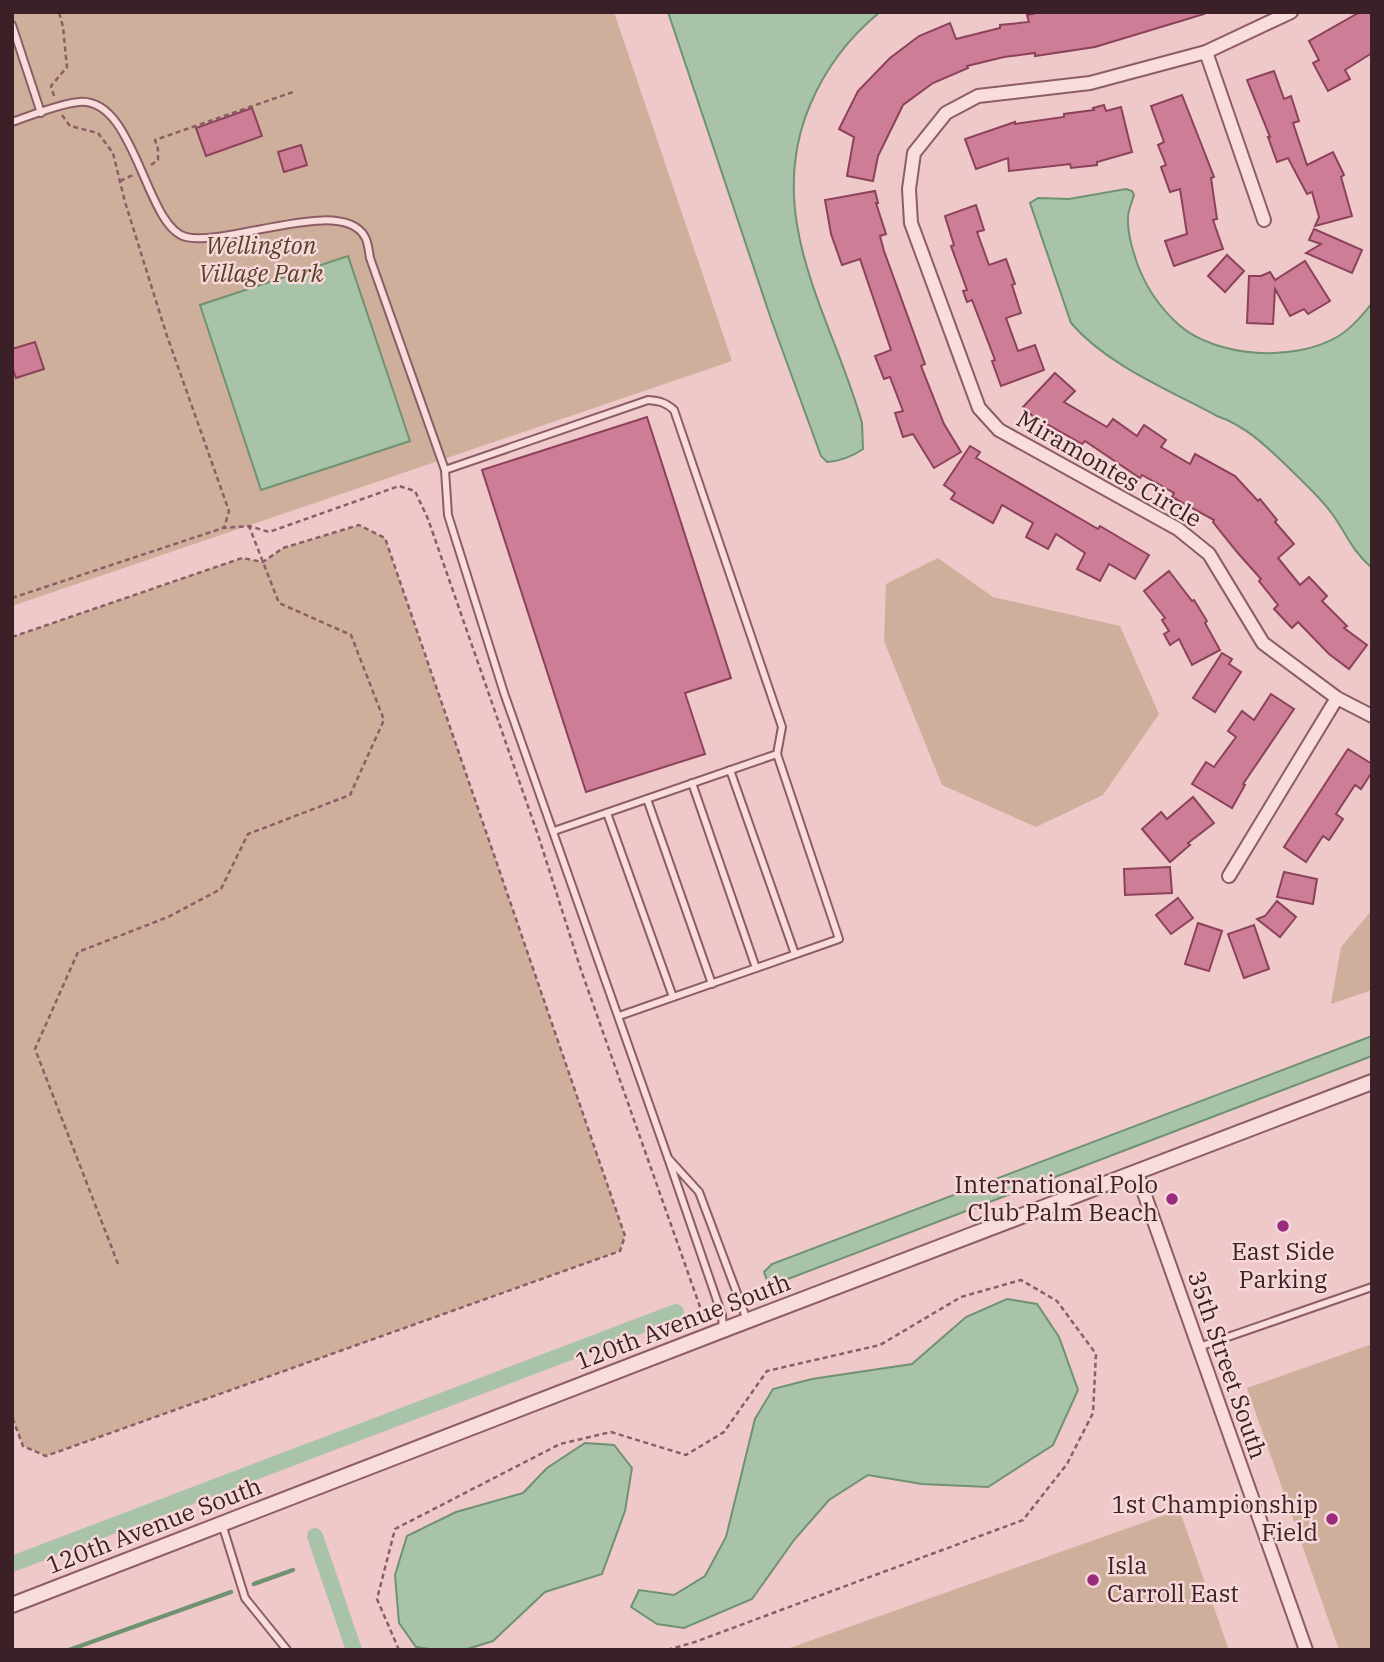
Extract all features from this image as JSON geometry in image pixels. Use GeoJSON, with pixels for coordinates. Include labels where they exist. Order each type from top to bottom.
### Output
{"type":"FeatureCollection","features":[{"type":"Feature","properties":{"kind":"street","name":"Miramontes Circle"},"geometry":{"type":"LineString","coordinates":[[1291,12],[1206,52],[1090,83],[978,96],[946,113],[914,153],[909,189],[911,223],[979,408],[999,430],[1178,529],[1199,545],[1209,554],[1263,643],[1337,698],[1372,716]]}},
{"type":"Feature","properties":{"kind":"street"},"geometry":{"type":"LineString","coordinates":[[1206,52],[1264,220]]}},
{"type":"Feature","properties":{"kind":"street"},"geometry":{"type":"LineString","coordinates":[[1230,876],[1337,698]]}},
{"type":"Feature","properties":{"kind":"street","name":"120th Avenue South"},"geometry":{"type":"LineString","coordinates":[[12,1605],[723,1329],[1371,1086]]}},
{"type":"Feature","properties":{"kind":"street","name":"35th Street South"},"geometry":{"type":"LineString","coordinates":[[1137,1173],[1306,1650]]}},
{"type":"Feature","properties":{"kind":"lane"},"geometry":{"type":"LineString","coordinates":[[12,25],[41,113]]}},
{"type":"Feature","properties":{"kind":"lane"},"geometry":{"type":"LineString","coordinates":[[12,122],[80,102],[97,106],[117,120],[165,219],[182,236],[204,240],[320,219],[349,223],[365,236],[370,258],[445,470],[448,515],[504,693],[668,1158],[722,1315],[723,1329]]}},
{"type":"Feature","properties":{"kind":"lane"},"geometry":{"type":"LineString","coordinates":[[445,470],[648,400],[660,401],[674,410],[782,727],[777,754],[839,939],[619,1016]]}},
{"type":"Feature","properties":{"kind":"lane"},"geometry":{"type":"LineString","coordinates":[[554,831],[777,754]]}},
{"type":"Feature","properties":{"kind":"lane"},"geometry":{"type":"LineString","coordinates":[[730,770],[795,954]]}},
{"type":"Feature","properties":{"kind":"lane"},"geometry":{"type":"LineString","coordinates":[[692,783],[756,968]]}},
{"type":"Feature","properties":{"kind":"lane"},"geometry":{"type":"LineString","coordinates":[[647,799],[712,984]]}},
{"type":"Feature","properties":{"kind":"lane"},"geometry":{"type":"LineString","coordinates":[[607,813],[673,997]]}},
{"type":"Feature","properties":{"kind":"lane"},"geometry":{"type":"LineString","coordinates":[[668,1158],[699,1192],[747,1320]]}},
{"type":"Feature","properties":{"kind":"lane"},"geometry":{"type":"LineString","coordinates":[[1199,1347],[1372,1287]]}},
{"type":"Feature","properties":{"kind":"lane"},"geometry":{"type":"LineString","coordinates":[[222,1524],[245,1598],[286,1650]]}},
{"type":"Feature","properties":{"kind":"path"},"geometry":{"type":"LineString","coordinates":[[59,12],[67,67],[51,86],[57,108],[70,127],[98,133],[113,153],[166,333],[220,480],[229,511],[223,528]]}},
{"type":"Feature","properties":{"kind":"path"},"geometry":{"type":"LineString","coordinates":[[120,181],[158,160],[155,140],[293,92]]}},
{"type":"Feature","properties":{"kind":"path"},"geometry":{"type":"LineString","coordinates":[[12,598],[223,528],[249,526],[269,532],[399,486],[415,491],[428,519],[539,838],[581,970],[705,1321]]}},
{"type":"Feature","properties":{"kind":"path"},"geometry":{"type":"LineString","coordinates":[[12,637],[242,558],[263,562],[283,548],[359,525],[385,538],[625,1236],[620,1251],[46,1455],[23,1446],[12,1417]]}},
{"type":"Feature","properties":{"kind":"path"},"geometry":{"type":"LineString","coordinates":[[118,1264],[35,1049],[78,952],[168,917],[221,889],[248,834],[350,795],[384,720],[351,635],[279,603],[249,526]]}},
{"type":"Feature","properties":{"kind":"path"},"geometry":{"type":"LineString","coordinates":[[400,1650],[377,1599],[395,1529],[561,1444],[611,1432],[686,1455],[724,1432],[767,1371],[880,1345],[961,1297],[1021,1280],[1057,1301],[1096,1354],[1093,1413],[1067,1464],[1023,1520],[667,1650]]}},
{"type":"Feature","properties":{"kind":"green space","name":"Wellington Village Park"},"geometry":{"type":"Polygon","coordinates":[[[12,12],[614,12],[732,361],[12,606],[12,12]]]}},
{"type":"Feature","properties":{"kind":"green space"},"geometry":{"type":"Polygon","coordinates":[[[359,525],[385,538],[625,1236],[620,1251],[46,1456],[23,1446],[12,1417],[12,637],[242,558],[263,562],[283,548],[359,525]]]}},
{"type":"Feature","properties":{"kind":"green space"},"geometry":{"type":"Polygon","coordinates":[[[938,558],[993,597],[1120,626],[1159,714],[1103,795],[1036,827],[942,785],[884,641],[886,584],[938,558]]]}},
{"type":"Feature","properties":{"kind":"green space"},"geometry":{"type":"Polygon","coordinates":[[[1372,910],[1372,990],[1331,1004],[1341,947],[1372,910]]]}},
{"type":"Feature","properties":{"kind":"green space","name":"1st Championship Field"},"geometry":{"type":"Polygon","coordinates":[[[1372,1344],[1372,1650],[1339,1650],[1247,1388],[1372,1344]]]}},
{"type":"Feature","properties":{"kind":"green space","name":"Isla Carroll East"},"geometry":{"type":"Polygon","coordinates":[[[1179,1510],[1229,1650],[784,1650],[1179,1510]]]}},
{"type":"Feature","properties":{"kind":"shaded area"},"geometry":{"type":"Polygon","coordinates":[[[668,12],[880,12],[839,54],[816,91],[797,147],[794,188],[797,228],[807,267],[862,423],[863,449],[851,456],[827,462],[821,456],[771,319],[668,12]]]}},
{"type":"Feature","properties":{"kind":"shaded area"},"geometry":{"type":"Polygon","coordinates":[[[1126,189],[1134,195],[1128,213],[1128,228],[1133,252],[1145,281],[1165,311],[1195,336],[1234,350],[1256,353],[1300,350],[1342,334],[1372,303],[1372,568],[1355,549],[1323,502],[1255,437],[1120,364],[1102,352],[1071,323],[1030,203],[1038,198],[1069,199],[1126,189]]]}},
{"type":"Feature","properties":{"kind":"shaded area"},"geometry":{"type":"Polygon","coordinates":[[[348,256],[410,441],[261,490],[200,305],[348,256]]]}},
{"type":"Feature","properties":{"kind":"shaded area"},"geometry":{"type":"Polygon","coordinates":[[[1372,1036],[1372,1056],[780,1282],[768,1283],[764,1272],[772,1264],[1372,1036]]]}},
{"type":"Feature","properties":{"kind":"shaded area"},"geometry":{"type":"Polygon","coordinates":[[[1007,1299],[1037,1304],[1059,1337],[1078,1390],[1053,1445],[988,1487],[922,1484],[868,1475],[829,1500],[794,1540],[752,1599],[684,1628],[657,1624],[631,1607],[639,1590],[674,1595],[705,1576],[726,1537],[755,1419],[773,1389],[812,1379],[912,1364],[966,1317],[1007,1299]]]}},
{"type":"Feature","properties":{"kind":"shaded area"},"geometry":{"type":"Polygon","coordinates":[[[585,1443],[614,1445],[632,1468],[625,1511],[602,1574],[545,1592],[493,1641],[464,1650],[416,1647],[399,1623],[395,1575],[407,1536],[456,1512],[523,1493],[547,1468],[585,1443]]]}},
{"type":"Feature","properties":{"kind":"building"},"geometry":{"type":"Polygon","coordinates":[[[1041,12],[1204,14],[1095,47],[1035,56],[1035,53],[1004,57],[967,66],[968,68],[933,83],[903,105],[878,156],[873,181],[847,176],[854,137],[839,129],[858,91],[890,58],[919,36],[950,23],[956,39],[1000,28],[1000,25],[1029,22],[1027,15],[1041,12]]]}},
{"type":"Feature","properties":{"kind":"building"},"geometry":{"type":"Polygon","coordinates":[[[1360,12],[1372,12],[1372,53],[1345,70],[1350,79],[1328,91],[1313,63],[1319,60],[1309,41],[1360,12]]]}},
{"type":"Feature","properties":{"kind":"building"},"geometry":{"type":"Polygon","coordinates":[[[1274,71],[1284,99],[1291,96],[1299,121],[1293,123],[1307,165],[1333,152],[1344,175],[1341,177],[1352,216],[1315,226],[1319,217],[1312,192],[1307,194],[1288,158],[1277,162],[1247,80],[1274,71]]]}},
{"type":"Feature","properties":{"kind":"building"},"geometry":{"type":"Polygon","coordinates":[[[1182,95],[1214,177],[1211,178],[1217,219],[1213,220],[1223,249],[1174,266],[1165,241],[1187,234],[1180,189],[1170,192],[1161,167],[1166,165],[1158,145],[1164,142],[1151,106],[1182,95]]]}},
{"type":"Feature","properties":{"kind":"building"},"geometry":{"type":"Polygon","coordinates":[[[1104,105],[1106,111],[1121,107],[1132,152],[1097,162],[1097,165],[1071,168],[1070,164],[1009,171],[1008,158],[976,169],[965,139],[1015,122],[1064,117],[1064,114],[1094,110],[1093,108],[1104,105]]]}},
{"type":"Feature","properties":{"kind":"building"},"geometry":{"type":"Polygon","coordinates":[[[252,108],[262,136],[206,156],[196,128],[252,108]]]}},
{"type":"Feature","properties":{"kind":"building"},"geometry":{"type":"Polygon","coordinates":[[[301,145],[307,165],[284,172],[278,152],[301,145]]]}},
{"type":"Feature","properties":{"kind":"building"},"geometry":{"type":"Polygon","coordinates":[[[875,191],[886,234],[880,236],[925,364],[921,366],[944,424],[961,452],[934,468],[913,434],[903,437],[895,413],[903,411],[890,377],[884,379],[875,356],[891,350],[860,259],[842,265],[831,234],[825,200],[875,191]]]}},
{"type":"Feature","properties":{"kind":"building"},"geometry":{"type":"Polygon","coordinates":[[[976,205],[984,230],[977,232],[989,265],[1006,259],[1015,284],[1012,285],[1021,313],[1006,318],[1018,351],[1035,345],[1044,370],[1001,386],[992,361],[995,360],[972,300],[967,302],[963,291],[967,290],[951,246],[954,245],[945,216],[976,205]]]}},
{"type":"Feature","properties":{"kind":"building"},"geometry":{"type":"Polygon","coordinates":[[[1314,229],[1362,250],[1352,273],[1306,253],[1321,244],[1309,240],[1314,229]]]}},
{"type":"Feature","properties":{"kind":"building"},"geometry":{"type":"Polygon","coordinates":[[[1227,255],[1244,271],[1225,292],[1208,276],[1227,255]]]}},
{"type":"Feature","properties":{"kind":"building"},"geometry":{"type":"Polygon","coordinates":[[[1305,261],[1330,301],[1308,314],[1304,309],[1290,316],[1275,289],[1273,324],[1247,323],[1249,276],[1261,276],[1270,272],[1275,280],[1305,261]]]}},
{"type":"Feature","properties":{"kind":"building"},"geometry":{"type":"Polygon","coordinates":[[[35,342],[44,369],[16,378],[12,367],[12,349],[35,342]]]}},
{"type":"Feature","properties":{"kind":"building"},"geometry":{"type":"Polygon","coordinates":[[[1055,373],[1075,391],[1064,402],[1107,427],[1113,419],[1137,436],[1144,425],[1166,440],[1161,447],[1190,464],[1195,454],[1235,476],[1258,501],[1260,499],[1294,544],[1278,558],[1300,585],[1309,577],[1327,596],[1322,601],[1347,626],[1344,628],[1367,645],[1349,669],[1329,654],[1298,622],[1292,628],[1274,609],[1278,605],[1259,581],[1261,579],[1214,520],[1172,497],[1174,493],[1142,475],[1140,478],[1085,441],[1082,444],[1045,423],[1042,425],[1023,407],[1055,373]]]}},
{"type":"Feature","properties":{"kind":"building"},"geometry":{"type":"Polygon","coordinates":[[[647,417],[731,678],[685,693],[705,754],[586,792],[482,470],[647,417]]]}},
{"type":"Feature","properties":{"kind":"building"},"geometry":{"type":"Polygon","coordinates":[[[970,446],[980,452],[976,458],[1098,529],[1100,526],[1149,555],[1135,579],[1109,564],[1100,581],[1077,569],[1085,553],[1056,534],[1048,549],[1026,537],[1033,523],[1002,505],[993,523],[951,499],[955,493],[944,485],[970,446]]]}},
{"type":"Feature","properties":{"kind":"building"},"geometry":{"type":"Polygon","coordinates":[[[1169,571],[1192,601],[1194,600],[1220,650],[1192,665],[1179,639],[1170,645],[1164,634],[1169,631],[1162,620],[1165,618],[1144,591],[1169,571]]]}},
{"type":"Feature","properties":{"kind":"building"},"geometry":{"type":"Polygon","coordinates":[[[1222,653],[1232,659],[1229,664],[1241,672],[1215,712],[1193,698],[1222,653]]]}},
{"type":"Feature","properties":{"kind":"building"},"geometry":{"type":"Polygon","coordinates":[[[1271,694],[1294,709],[1243,784],[1245,785],[1232,808],[1192,784],[1206,762],[1214,767],[1236,737],[1228,731],[1242,711],[1254,720],[1271,694]]]}},
{"type":"Feature","properties":{"kind":"building"},"geometry":{"type":"Polygon","coordinates":[[[1348,749],[1372,764],[1372,772],[1361,789],[1355,785],[1336,814],[1343,819],[1329,840],[1323,836],[1306,862],[1284,847],[1348,749]]]}},
{"type":"Feature","properties":{"kind":"building"},"geometry":{"type":"Polygon","coordinates":[[[1193,797],[1214,823],[1188,843],[1190,845],[1170,862],[1142,829],[1161,812],[1167,819],[1193,797]]]}},
{"type":"Feature","properties":{"kind":"building"},"geometry":{"type":"Polygon","coordinates":[[[1170,867],[1172,893],[1125,895],[1124,869],[1170,867]]]}},
{"type":"Feature","properties":{"kind":"building"},"geometry":{"type":"Polygon","coordinates":[[[1284,872],[1317,879],[1313,904],[1277,897],[1284,872]]]}},
{"type":"Feature","properties":{"kind":"building"},"geometry":{"type":"Polygon","coordinates":[[[1178,898],[1193,918],[1171,934],[1156,915],[1178,898]]]}},
{"type":"Feature","properties":{"kind":"building"},"geometry":{"type":"Polygon","coordinates":[[[1277,901],[1296,917],[1280,937],[1257,919],[1265,916],[1277,901]]]}},
{"type":"Feature","properties":{"kind":"building"},"geometry":{"type":"Polygon","coordinates":[[[1198,923],[1222,931],[1209,971],[1185,964],[1198,923]]]}},
{"type":"Feature","properties":{"kind":"building"},"geometry":{"type":"Polygon","coordinates":[[[1254,925],[1269,969],[1244,978],[1228,934],[1254,925]]]}},
{"type":"Feature","properties":{"kind":"waterway"},"geometry":{"type":"LineString","coordinates":[[12,1564],[676,1312]]}},
{"type":"Feature","properties":{"kind":"waterway"},"geometry":{"type":"LineString","coordinates":[[315,1536],[354,1650]]}},
{"type":"Feature","properties":{"kind":"waterway"},"geometry":{"type":"LineString","coordinates":[[254,1584],[293,1570]]}},
{"type":"Feature","properties":{"kind":"waterway"},"geometry":{"type":"LineString","coordinates":[[69,1650],[231,1592]]}},
{"type":"Feature","properties":{"kind":"place","name":"International Polo Club Palm Beach"},"geometry":{"type":"Point","coordinates":[1172,1199]}},
{"type":"Feature","properties":{"kind":"place","name":"East Side Parking"},"geometry":{"type":"Point","coordinates":[1283,1226]}},
{"type":"Feature","properties":{"kind":"place","name":"1st Championship Field"},"geometry":{"type":"Point","coordinates":[1332,1519]}},
{"type":"Feature","properties":{"kind":"place","name":"Isla Carroll East"},"geometry":{"type":"Point","coordinates":[1093,1580]}}]}
